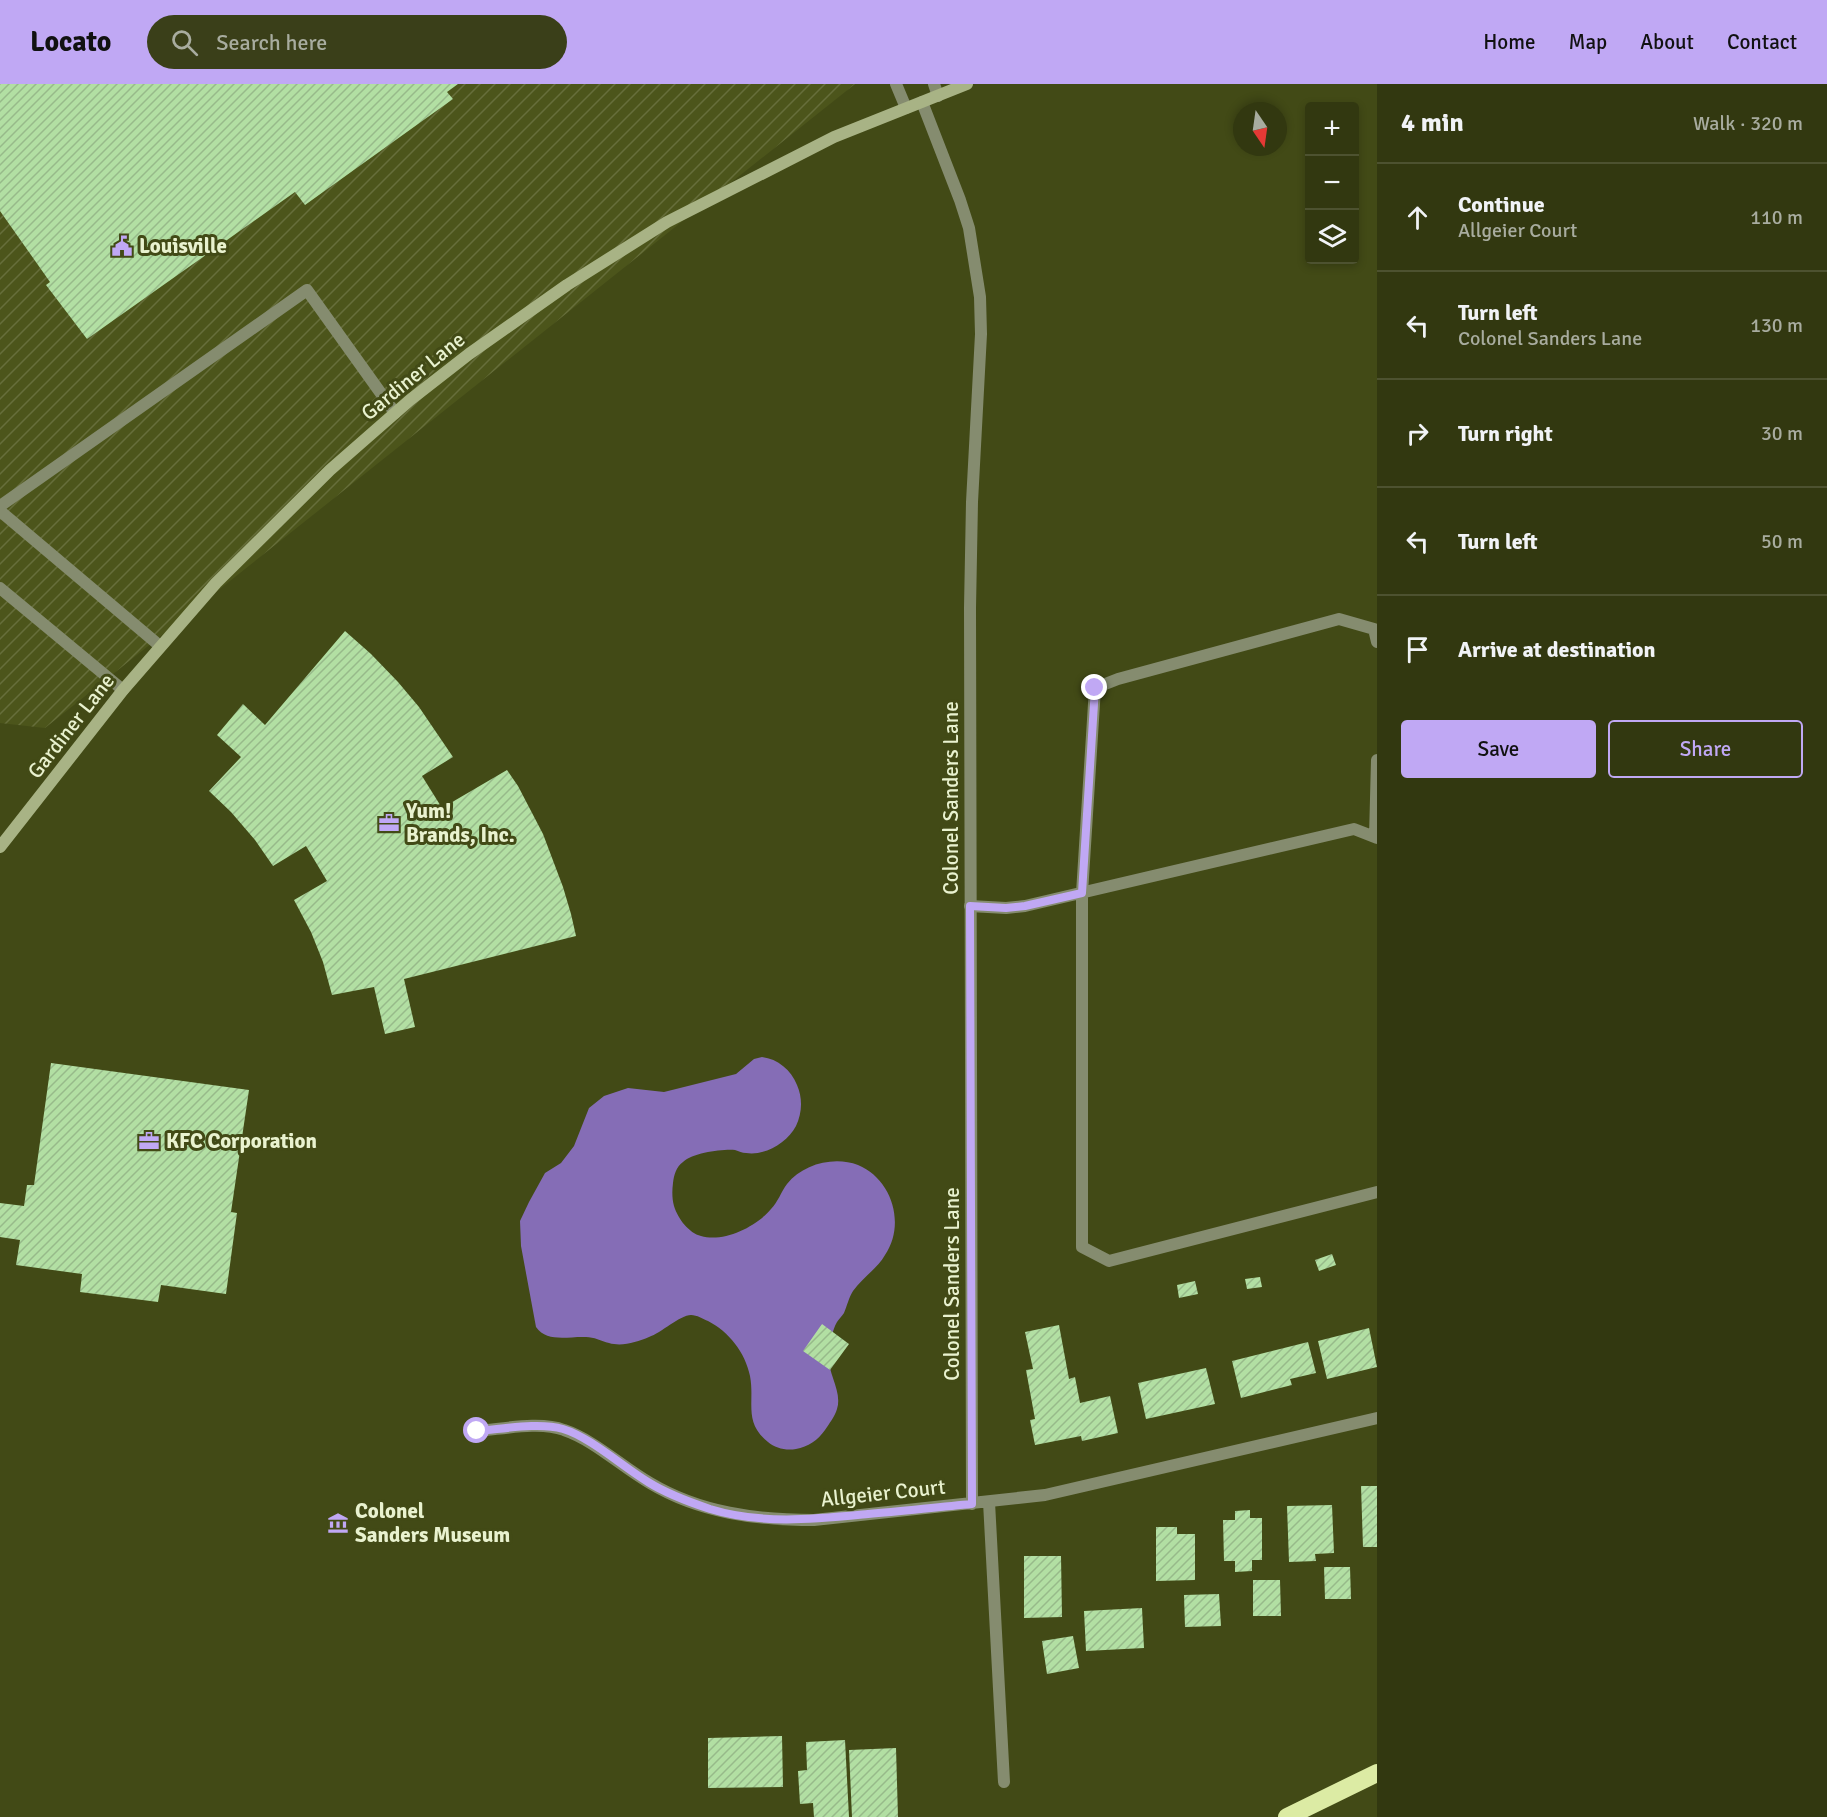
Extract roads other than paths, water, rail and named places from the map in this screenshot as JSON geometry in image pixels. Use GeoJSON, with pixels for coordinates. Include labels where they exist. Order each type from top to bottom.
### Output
{"type":"FeatureCollection","features":[{"type":"Feature","properties":{"kind":"highway"},"geometry":{"type":"LineString","coordinates":[[1287,1817],[1377,1773]]}},
{"type":"Feature","properties":{"kind":"street"},"geometry":{"type":"LineString","coordinates":[[896,84],[906,108]]}},
{"type":"Feature","properties":{"kind":"street","name":"Gardiner Lane"},"geometry":{"type":"LineString","coordinates":[[0,847],[123,690],[216,583],[330,470],[394,413],[469,354],[567,285],[667,222],[834,137],[922,102],[936,90],[967,84]]}},
{"type":"Feature","properties":{"kind":"street","name":"Colonel Sanders Lane"},"geometry":{"type":"LineString","coordinates":[[922,102],[969,228],[980,297],[981,334],[969,608],[972,1504]]}},
{"type":"Feature","properties":{"kind":"street"},"geometry":{"type":"LineString","coordinates":[[0,506],[307,290],[394,413]]}},
{"type":"Feature","properties":{"kind":"street"},"geometry":{"type":"LineString","coordinates":[[0,512],[160,646]]}},
{"type":"Feature","properties":{"kind":"street"},"geometry":{"type":"LineString","coordinates":[[0,588],[123,690]]}},
{"type":"Feature","properties":{"kind":"street"},"geometry":{"type":"LineString","coordinates":[[1377,642],[1374,629],[1339,619],[1118,679],[1095,688],[1082,893],[1082,1247],[1109,1262],[1377,1192]]}},
{"type":"Feature","properties":{"kind":"street"},"geometry":{"type":"LineString","coordinates":[[970,906],[1006,908],[1025,906],[1354,829],[1376,838],[1377,760]]}},
{"type":"Feature","properties":{"kind":"street","name":"Allgeier Court"},"geometry":{"type":"LineString","coordinates":[[477,1431],[549,1426],[563,1429],[579,1436],[650,1483],[712,1509],[740,1516],[780,1520],[814,1520],[1045,1495],[1377,1418]]}},
{"type":"Feature","properties":{"kind":"street"},"geometry":{"type":"LineString","coordinates":[[989,1502],[1004,1782]]}},
{"type":"Feature","properties":{"kind":"place","name":"Louisville"},"geometry":{"type":"Point","coordinates":[122,246]}},
{"type":"Feature","properties":{"kind":"place","name":"Yum! Brands, Inc."},"geometry":{"type":"Point","coordinates":[389,823]}},
{"type":"Feature","properties":{"kind":"place","name":"KFC Corporation"},"geometry":{"type":"Point","coordinates":[149,1141]}},
{"type":"Feature","properties":{"kind":"place","name":"Colonel Sanders Museum"},"geometry":{"type":"Point","coordinates":[338,1523]}}]}
